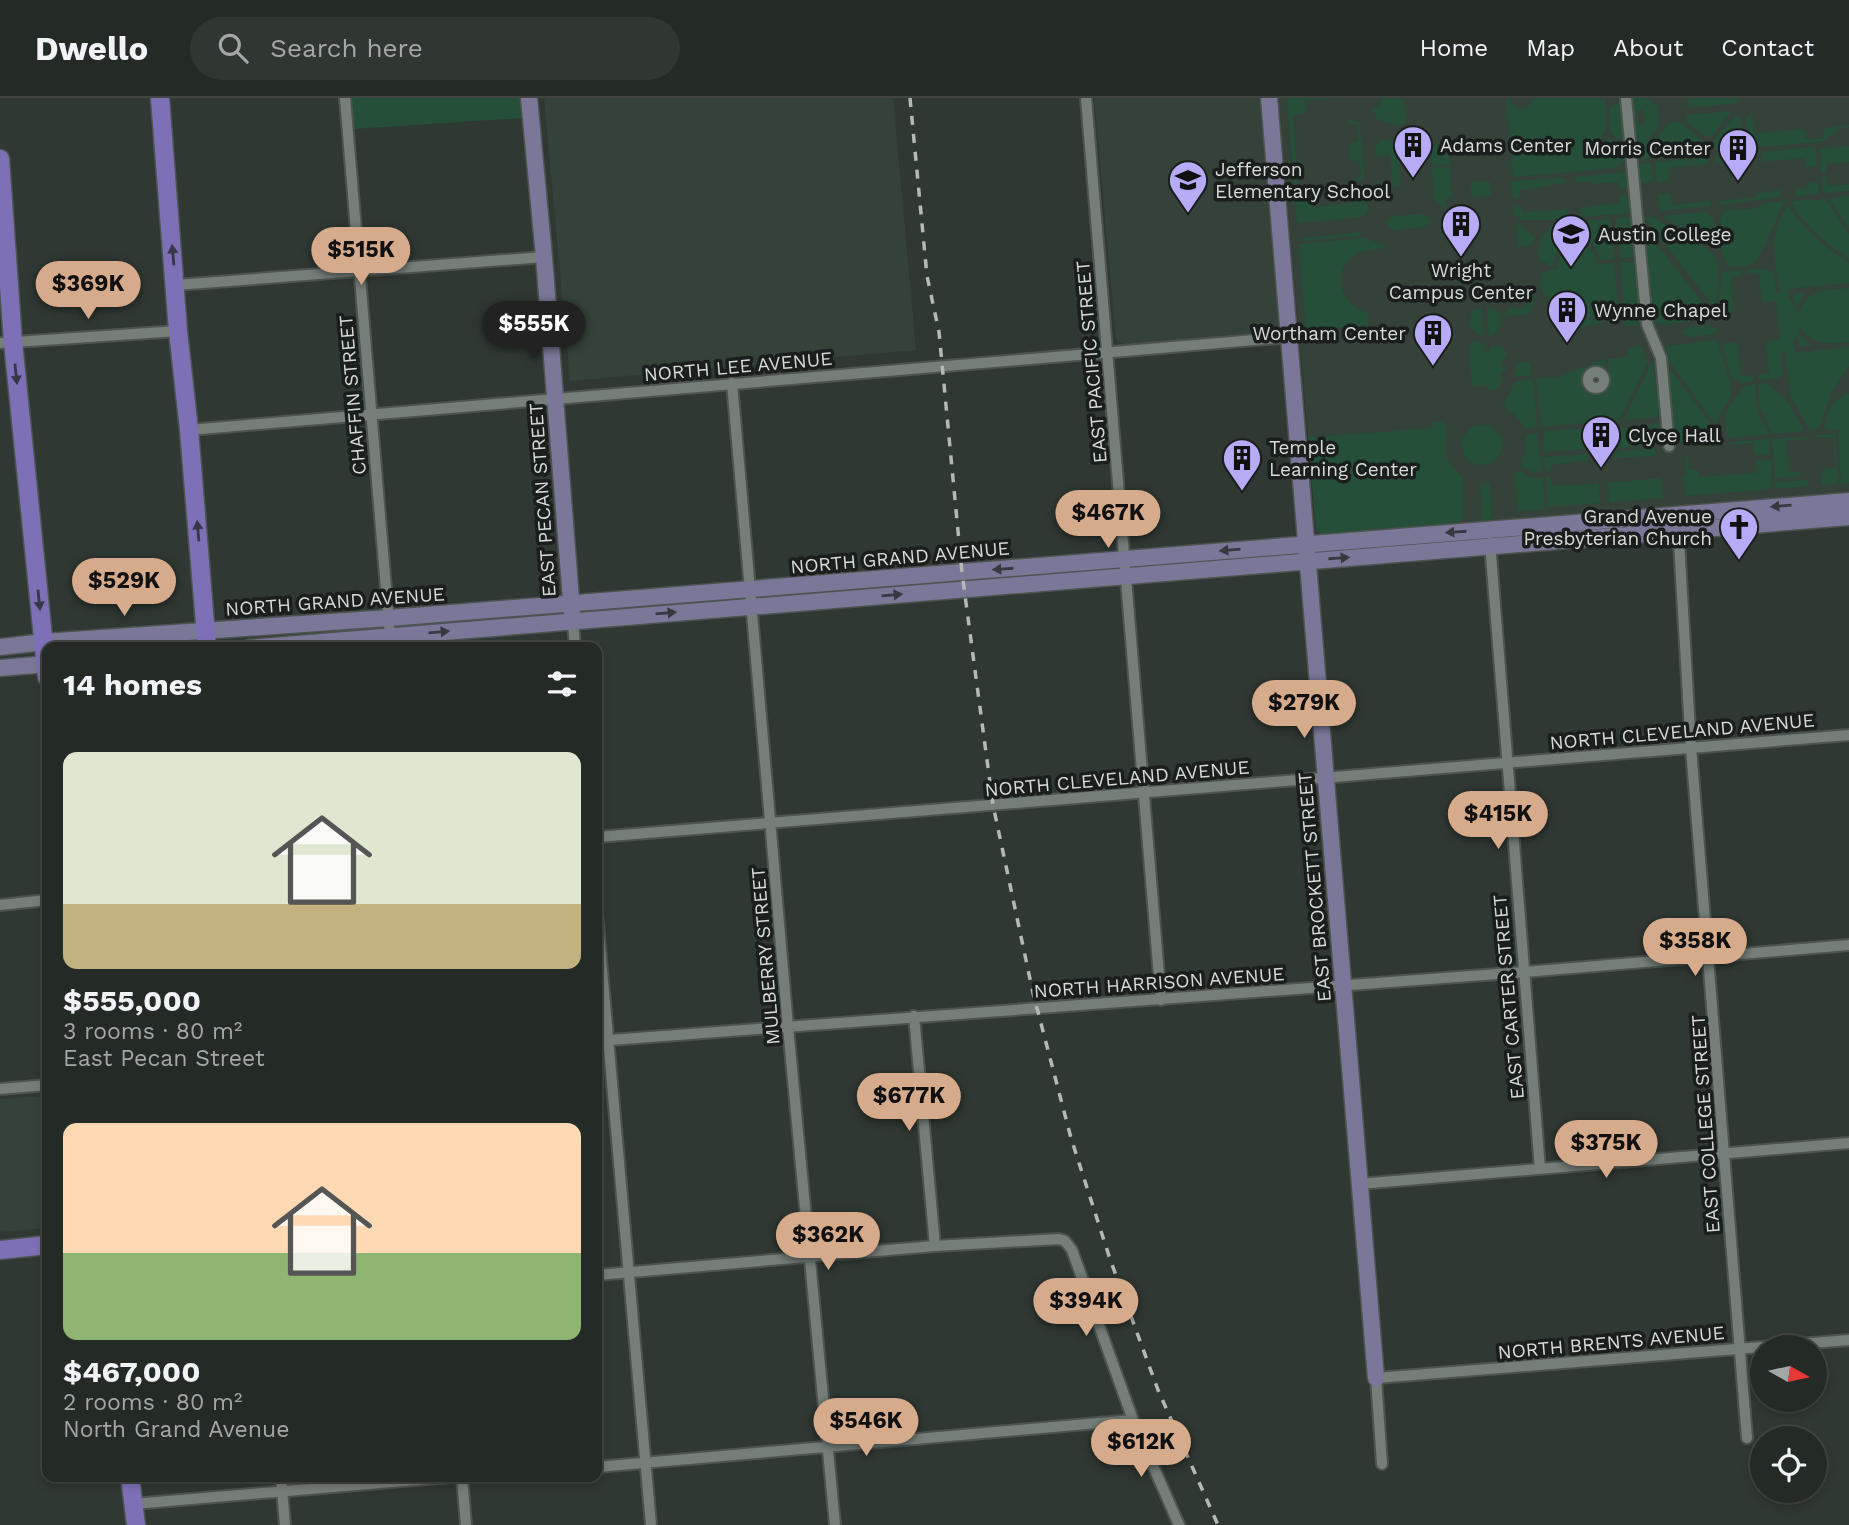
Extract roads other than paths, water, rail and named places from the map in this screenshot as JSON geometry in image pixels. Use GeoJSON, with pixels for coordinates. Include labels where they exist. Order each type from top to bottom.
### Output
{"type":"FeatureCollection","features":[{"type":"Feature","properties":{"kind":"main road"},"geometry":{"type":"LineString","coordinates":[[160,98],[178,331],[207,640]]}},
{"type":"Feature","properties":{"kind":"main road","name":"EAST PECAN STREET"},"geometry":{"type":"LineString","coordinates":[[529,98],[573,621]]}},
{"type":"Feature","properties":{"kind":"main road","name":"EAST BROCKETT STREET"},"geometry":{"type":"LineString","coordinates":[[1269,98],[1376,1378]]}},
{"type":"Feature","properties":{"kind":"main road"},"geometry":{"type":"LineString","coordinates":[[0,159],[6,343],[44,642]]}},
{"type":"Feature","properties":{"kind":"main road","name":"NORTH GRAND AVENUE"},"geometry":{"type":"LineString","coordinates":[[1678,523],[1849,501]]}},
{"type":"Feature","properties":{"kind":"main road","name":"NORTH GRAND AVENUE"},"geometry":{"type":"LineString","coordinates":[[44,642],[207,640],[389,618],[571,603],[1125,568],[1307,560],[1489,538],[1678,523],[1849,517]]}},
{"type":"Feature","properties":{"kind":"main road","name":"NORTH GRAND AVENUE"},"geometry":{"type":"LineString","coordinates":[[391,642],[573,621],[753,607],[1125,568],[1306,543],[1489,538]]}},
{"type":"Feature","properties":{"kind":"main road","name":"NORTH GRAND AVENUE"},"geometry":{"type":"LineString","coordinates":[[3,647],[42,642]]}},
{"type":"Feature","properties":{"kind":"main road"},"geometry":{"type":"LineString","coordinates":[[4,667],[42,668]]}},
{"type":"Feature","properties":{"kind":"main road"},"geometry":{"type":"LineString","coordinates":[[0,1250],[42,1246]]}},
{"type":"Feature","properties":{"kind":"main road"},"geometry":{"type":"LineString","coordinates":[[131,1482],[136,1525]]}},
{"type":"Feature","properties":{"kind":"street","name":"CHAFFIN STREET"},"geometry":{"type":"LineString","coordinates":[[345,98],[391,642]]}},
{"type":"Feature","properties":{"kind":"street","name":"EAST PACIFIC STREET"},"geometry":{"type":"LineString","coordinates":[[1086,98],[1161,1000]]}},
{"type":"Feature","properties":{"kind":"street"},"geometry":{"type":"LineString","coordinates":[[1626,98],[1647,324],[1661,359],[1669,446]]}},
{"type":"Feature","properties":{"kind":"street"},"geometry":{"type":"LineString","coordinates":[[176,285],[544,257]]}},
{"type":"Feature","properties":{"kind":"street"},"geometry":{"type":"LineString","coordinates":[[6,343],[178,331]]}},
{"type":"Feature","properties":{"kind":"street","name":"NORTH LEE AVENUE"},"geometry":{"type":"LineString","coordinates":[[189,430],[1290,337]]}},
{"type":"Feature","properties":{"kind":"street","name":"MULBERRY STREET"},"geometry":{"type":"LineString","coordinates":[[732,383],[835,1525]]}},
{"type":"Feature","properties":{"kind":"street","name":"EAST COLLEGE STREET"},"geometry":{"type":"LineString","coordinates":[[1678,523],[1691,748],[1747,1438]]}},
{"type":"Feature","properties":{"kind":"street","name":"EAST CARTER STREET"},"geometry":{"type":"LineString","coordinates":[[1489,538],[1540,1169]]}},
{"type":"Feature","properties":{"kind":"street","name":"EAST PECAN STREET"},"geometry":{"type":"LineString","coordinates":[[573,621],[575,642]]}},
{"type":"Feature","properties":{"kind":"street"},"geometry":{"type":"LineString","coordinates":[[3,647],[4,667]]}},
{"type":"Feature","properties":{"kind":"street","name":"NORTH CLEVELAND AVENUE"},"geometry":{"type":"LineString","coordinates":[[602,837],[1849,735]]}},
{"type":"Feature","properties":{"kind":"street"},"geometry":{"type":"LineString","coordinates":[[0,905],[42,901]]}},
{"type":"Feature","properties":{"kind":"street","name":"NORTH HARRISON AVENUE"},"geometry":{"type":"LineString","coordinates":[[602,1040],[1161,1000],[1849,945]]}},
{"type":"Feature","properties":{"kind":"street"},"geometry":{"type":"LineString","coordinates":[[914,1016],[935,1247]]}},
{"type":"Feature","properties":{"kind":"street"},"geometry":{"type":"LineString","coordinates":[[602,1040],[629,1272],[651,1525]]}},
{"type":"Feature","properties":{"kind":"street"},"geometry":{"type":"LineString","coordinates":[[0,1089],[42,1085]]}},
{"type":"Feature","properties":{"kind":"street"},"geometry":{"type":"LineString","coordinates":[[1359,1184],[1849,1143]]}},
{"type":"Feature","properties":{"kind":"street"},"geometry":{"type":"LineString","coordinates":[[602,1275],[1051,1238],[1065,1241],[1072,1250],[1133,1420],[1179,1525]]}},
{"type":"Feature","properties":{"kind":"street","name":"NORTH BRENTS AVENUE"},"geometry":{"type":"LineString","coordinates":[[1376,1378],[1849,1340]]}},
{"type":"Feature","properties":{"kind":"street","name":"EAST BROCKETT STREET"},"geometry":{"type":"LineString","coordinates":[[1376,1378],[1382,1464]]}},
{"type":"Feature","properties":{"kind":"street"},"geometry":{"type":"LineString","coordinates":[[602,1467],[1133,1420]]}},
{"type":"Feature","properties":{"kind":"street"},"geometry":{"type":"LineString","coordinates":[[281,1482],[285,1525]]}},
{"type":"Feature","properties":{"kind":"street"},"geometry":{"type":"LineString","coordinates":[[133,1504],[390,1482]]}},
{"type":"Feature","properties":{"kind":"street"},"geometry":{"type":"LineString","coordinates":[[462,1482],[466,1525]]}},
{"type":"Feature","properties":{"kind":"railway"},"geometry":{"type":"LineString","coordinates":[[910,98],[927,276],[939,332],[962,573],[993,805],[1033,993],[1071,1138],[1110,1259],[1158,1390],[1218,1525]]}},
{"type":"Feature","properties":{"kind":"place","name":"Adams Center"},"geometry":{"type":"Point","coordinates":[1413,179]}},
{"type":"Feature","properties":{"kind":"place","name":"Morris Center"},"geometry":{"type":"Point","coordinates":[1738,182]}},
{"type":"Feature","properties":{"kind":"place","name":"Jefferson Elementary School"},"geometry":{"type":"Point","coordinates":[1188,214]}},
{"type":"Feature","properties":{"kind":"place","name":"Wright Campus Center"},"geometry":{"type":"Point","coordinates":[1461,258]}},
{"type":"Feature","properties":{"kind":"place","name":"Austin College"},"geometry":{"type":"Point","coordinates":[1571,268]}},
{"type":"Feature","properties":{"kind":"place","name":"Wynne Chapel"},"geometry":{"type":"Point","coordinates":[1567,344]}},
{"type":"Feature","properties":{"kind":"place","name":"Wortham Center"},"geometry":{"type":"Point","coordinates":[1433,367]}},
{"type":"Feature","properties":{"kind":"place","name":"Clyce Hall"},"geometry":{"type":"Point","coordinates":[1601,469]}},
{"type":"Feature","properties":{"kind":"place","name":"Temple Learning Center"},"geometry":{"type":"Point","coordinates":[1242,492]}},
{"type":"Feature","properties":{"kind":"place","name":"Grand Avenue Presbyterian Church"},"geometry":{"type":"Point","coordinates":[1739,561]}}]}
